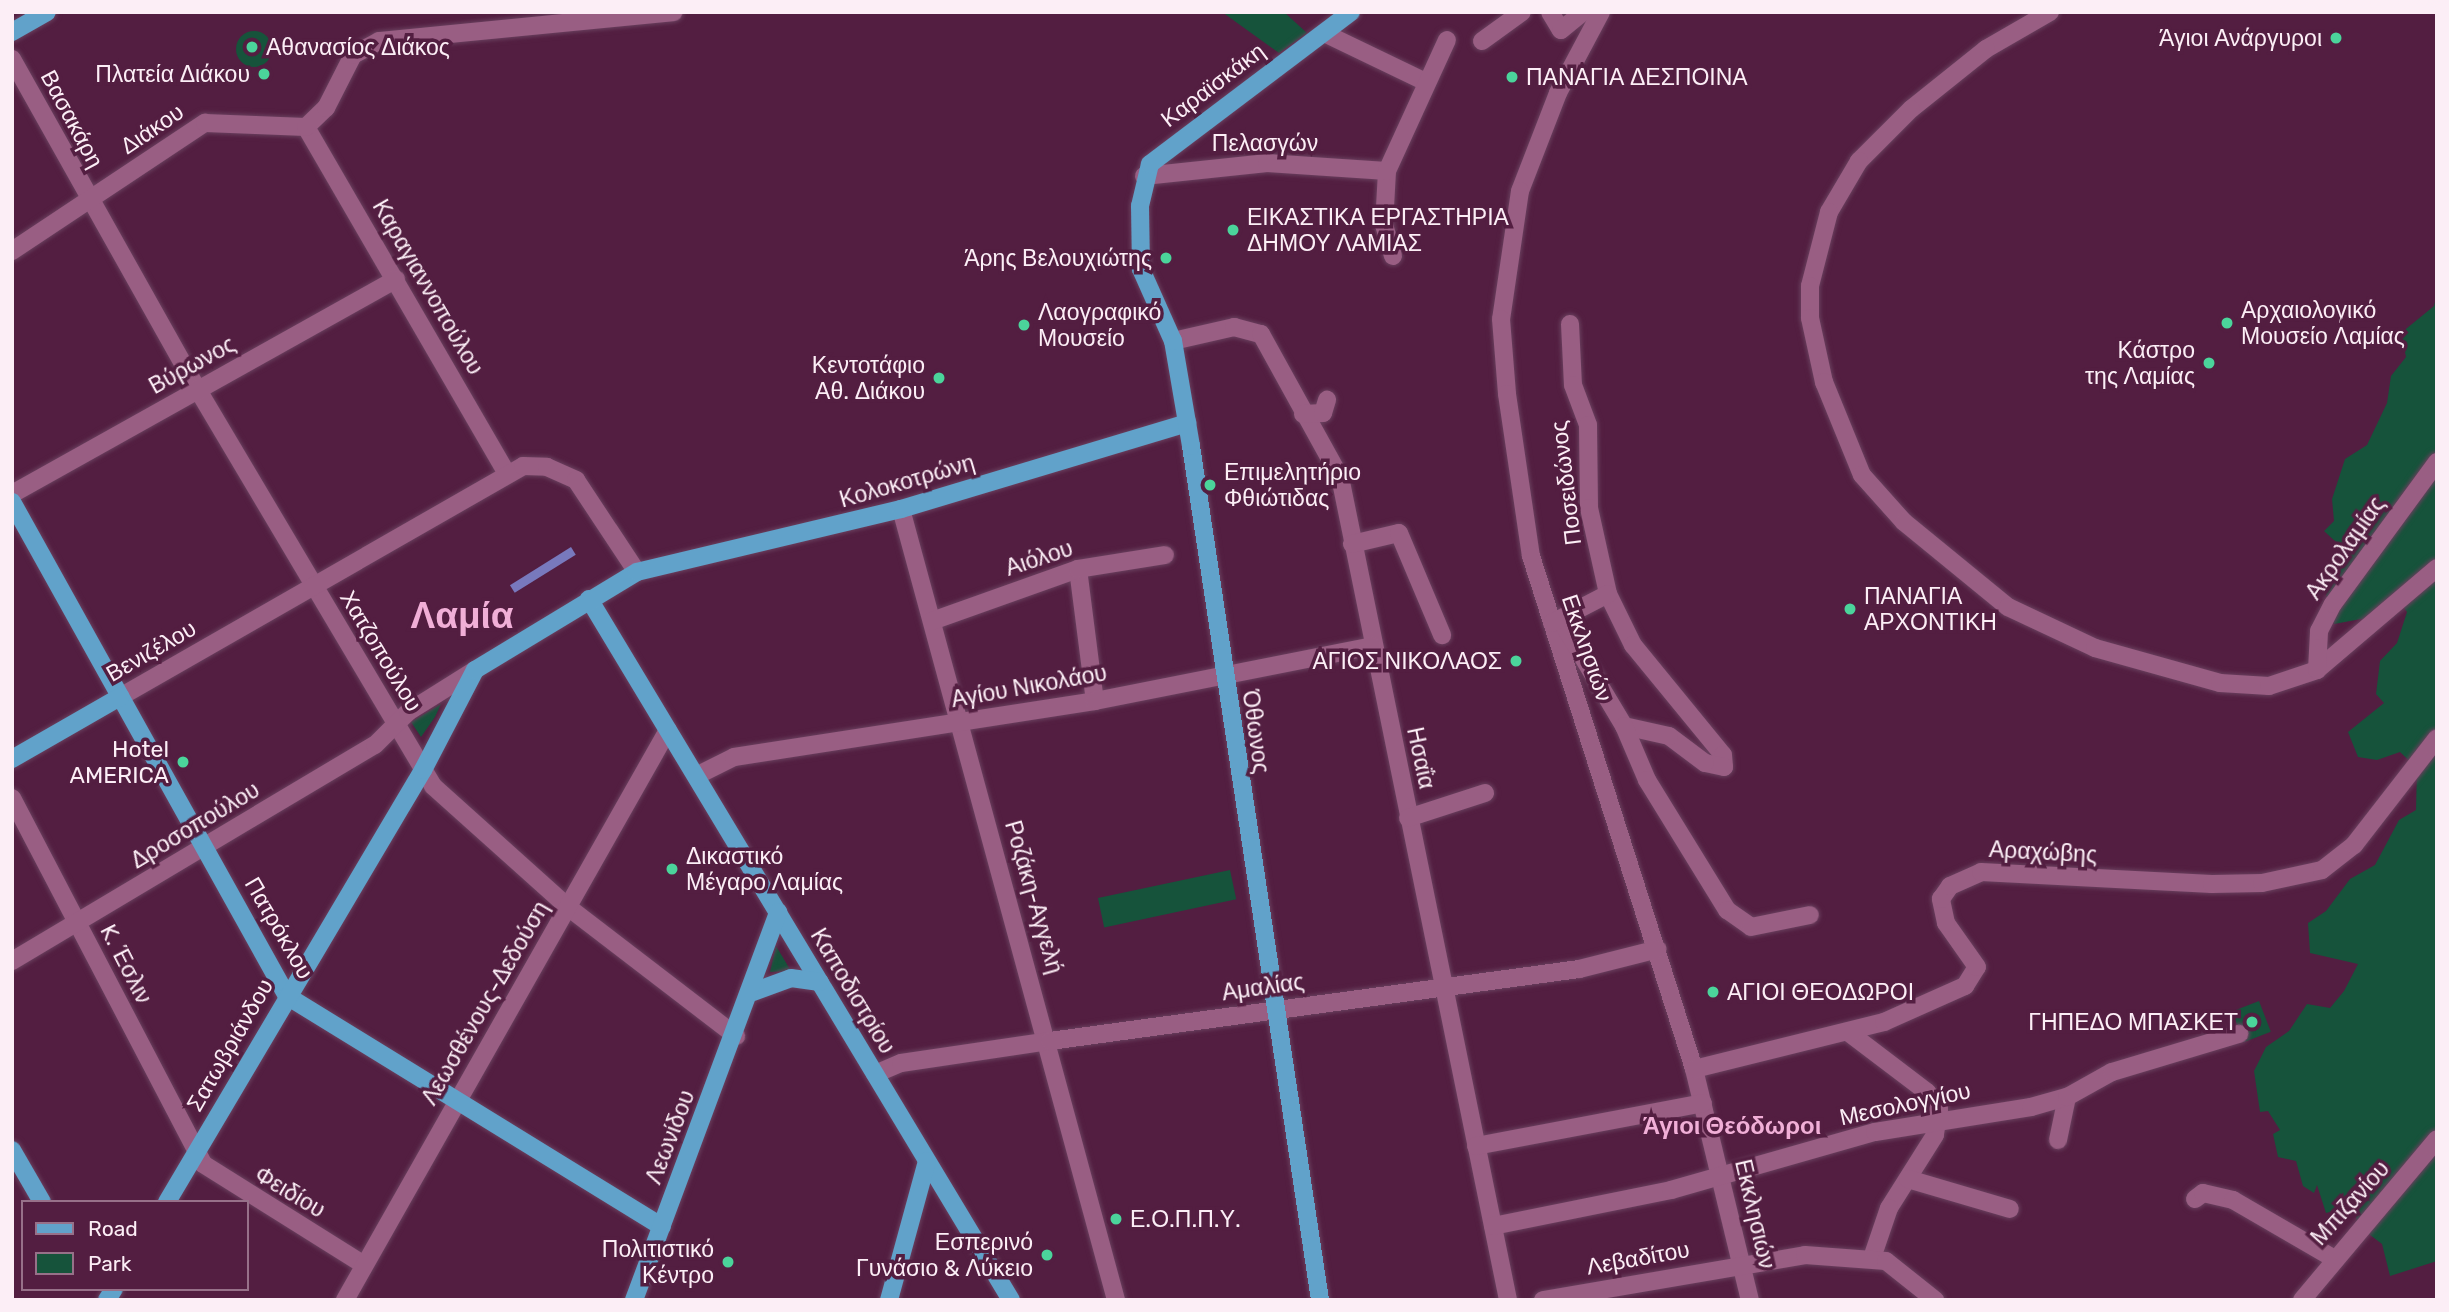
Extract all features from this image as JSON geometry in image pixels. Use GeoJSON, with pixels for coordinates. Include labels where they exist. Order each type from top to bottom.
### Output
{"type":"FeatureCollection","features":[{"type":"Feature","properties":{"kind":"main road"},"geometry":{"type":"LineString","coordinates":[[12,32],[47,12]]}},
{"type":"Feature","properties":{"kind":"main road","name":"Καραϊσκάκη"},"geometry":{"type":"LineString","coordinates":[[1144,176],[1161,155],[1351,12]]}},
{"type":"Feature","properties":{"kind":"main road","name":"Όθωνος"},"geometry":{"type":"LineString","coordinates":[[1144,176],[1141,269],[1173,341],[1320,1300]]}},
{"type":"Feature","properties":{"kind":"main road","name":"Κολοκοτρώνη"},"geometry":{"type":"LineString","coordinates":[[475,670],[589,598],[637,572],[901,509],[1187,423]]}},
{"type":"Feature","properties":{"kind":"main road","name":"Πατρόκλου"},"geometry":{"type":"LineString","coordinates":[[12,502],[287,996],[662,1227]]}},
{"type":"Feature","properties":{"kind":"main road","name":"Καποδιστρίου"},"geometry":{"type":"LineString","coordinates":[[589,598],[1011,1300]]}},
{"type":"Feature","properties":{"kind":"main road","name":"Σατωβριάνδου"},"geometry":{"type":"LineString","coordinates":[[168,1200],[423,770],[475,670]]}},
{"type":"Feature","properties":{"kind":"main road","name":"Βενιζέλου"},"geometry":{"type":"LineString","coordinates":[[12,759],[120,697]]}},
{"type":"Feature","properties":{"kind":"main road","name":"Λεωνίδου"},"geometry":{"type":"LineString","coordinates":[[634,1300],[753,992],[778,912]]}},
{"type":"Feature","properties":{"kind":"main road"},"geometry":{"type":"LineString","coordinates":[[753,992],[791,978],[820,982]]}},
{"type":"Feature","properties":{"kind":"main road"},"geometry":{"type":"LineString","coordinates":[[12,1150],[42,1200]]}},
{"type":"Feature","properties":{"kind":"main road"},"geometry":{"type":"LineString","coordinates":[[889,1300],[927,1161]]}},
{"type":"Feature","properties":{"kind":"street"},"geometry":{"type":"LineString","coordinates":[[306,127],[326,108],[349,60],[371,45],[525,19],[674,12]]}},
{"type":"Feature","properties":{"kind":"street"},"geometry":{"type":"LineString","coordinates":[[1482,41],[1522,12]]}},
{"type":"Feature","properties":{"kind":"street"},"geometry":{"type":"LineString","coordinates":[[1550,12],[1562,30],[1583,12]]}},
{"type":"Feature","properties":{"kind":"street","name":"Εκκλησιών"},"geometry":{"type":"LineString","coordinates":[[1601,12],[1524,176],[1501,319],[1519,500],[1703,1103],[1749,1300]]}},
{"type":"Feature","properties":{"kind":"street"},"geometry":{"type":"LineString","coordinates":[[2050,12],[1942,82],[1872,147],[1835,199],[1817,247],[1810,318],[1845,443],[1872,489],[1904,522],[2028,619],[2117,655],[2220,683],[2269,686],[2316,670],[2437,568]]}},
{"type":"Feature","properties":{"kind":"street"},"geometry":{"type":"LineString","coordinates":[[1324,33],[1426,82]]}},
{"type":"Feature","properties":{"kind":"street"},"geometry":{"type":"LineString","coordinates":[[1393,256],[1384,225],[1387,171],[1447,40]]}},
{"type":"Feature","properties":{"kind":"street","name":"Βασακάρη"},"geometry":{"type":"LineString","coordinates":[[12,59],[89,201]]}},
{"type":"Feature","properties":{"kind":"street","name":"Διάκου"},"geometry":{"type":"LineString","coordinates":[[12,251],[205,123],[274,131],[306,127]]}},
{"type":"Feature","properties":{"kind":"street","name":"Καραγιαννοπούλου"},"geometry":{"type":"LineString","coordinates":[[306,127],[506,472]]}},
{"type":"Feature","properties":{"kind":"street","name":"Πελασγών"},"geometry":{"type":"LineString","coordinates":[[1144,176],[1267,163],[1387,171]]}},
{"type":"Feature","properties":{"kind":"street","name":"Χατζοπούλου"},"geometry":{"type":"LineString","coordinates":[[89,201],[313,586],[423,770],[445,801],[568,907],[736,1036]]}},
{"type":"Feature","properties":{"kind":"street","name":"Βύρωνος"},"geometry":{"type":"LineString","coordinates":[[12,494],[396,279]]}},
{"type":"Feature","properties":{"kind":"street","name":"Ποσειδώνος"},"geometry":{"type":"LineString","coordinates":[[1570,324],[1573,385],[1588,425],[1589,508],[1608,594],[1633,645],[1723,755],[1724,767],[1705,763],[1669,736],[1624,726]]}},
{"type":"Feature","properties":{"kind":"street","name":"Ησαΐα"},"geometry":{"type":"LineString","coordinates":[[1173,341],[1254,329],[1268,343],[1303,414],[1340,477],[1508,1300]]}},
{"type":"Feature","properties":{"kind":"street"},"geometry":{"type":"LineString","coordinates":[[1303,414],[1323,413],[1327,400]]}},
{"type":"Feature","properties":{"kind":"street","name":"Ακρολαμίας"},"geometry":{"type":"LineString","coordinates":[[2316,670],[2315,649],[2328,612],[2437,462]]}},
{"type":"Feature","properties":{"kind":"street"},"geometry":{"type":"LineString","coordinates":[[506,472],[534,465],[576,480],[637,572]]}},
{"type":"Feature","properties":{"kind":"street","name":"Βενιζέλου"},"geometry":{"type":"LineString","coordinates":[[120,697],[506,472]]}},
{"type":"Feature","properties":{"kind":"street","name":"Ροζάκη-Αγγελή"},"geometry":{"type":"LineString","coordinates":[[901,509],[1050,1041],[1116,1300]]}},
{"type":"Feature","properties":{"kind":"street"},"geometry":{"type":"LineString","coordinates":[[1352,544],[1399,533],[1442,635]]}},
{"type":"Feature","properties":{"kind":"street","name":"Αιόλου"},"geometry":{"type":"LineString","coordinates":[[932,621],[1078,569],[1165,555]]}},
{"type":"Feature","properties":{"kind":"street"},"geometry":{"type":"LineString","coordinates":[[1078,569],[1095,701]]}},
{"type":"Feature","properties":{"kind":"street"},"geometry":{"type":"LineString","coordinates":[[1608,594],[1556,621],[1624,726],[1647,780],[1727,910],[1751,927],[1810,915]]}},
{"type":"Feature","properties":{"kind":"street","name":"Αγίου Νικολάου"},"geometry":{"type":"LineString","coordinates":[[696,776],[734,757],[1095,701],[1373,646]]}},
{"type":"Feature","properties":{"kind":"street","name":"Δροσοπούλου"},"geometry":{"type":"LineString","coordinates":[[12,961],[205,849],[375,745],[397,723],[475,670]]}},
{"type":"Feature","properties":{"kind":"street","name":"Λεωσθένους-Δεδούση"},"geometry":{"type":"LineString","coordinates":[[345,1300],[668,730]]}},
{"type":"Feature","properties":{"kind":"street","name":"Αραχώβης"},"geometry":{"type":"LineString","coordinates":[[1693,1069],[1848,1032],[1940,1000],[1974,978],[1974,959],[1940,910],[1945,893],[1964,878],[1995,872],[2212,884],[2312,874],[2354,845],[2437,738]]}},
{"type":"Feature","properties":{"kind":"street"},"geometry":{"type":"LineString","coordinates":[[1408,818],[1485,793]]}},
{"type":"Feature","properties":{"kind":"street","name":"K. Έσλιν"},"geometry":{"type":"LineString","coordinates":[[12,798],[196,1153]]}},
{"type":"Feature","properties":{"kind":"street","name":"Αμαλίας"},"geometry":{"type":"LineString","coordinates":[[875,1074],[901,1063],[1619,963],[1656,943]]}},
{"type":"Feature","properties":{"kind":"street"},"geometry":{"type":"LineString","coordinates":[[1848,1032],[1927,1092],[1938,1120],[1881,1226],[1872,1258],[1899,1269],[1935,1300]]}},
{"type":"Feature","properties":{"kind":"street","name":"Μεσολογγίου"},"geometry":{"type":"LineString","coordinates":[[1493,1226],[1721,1176],[1938,1120],[2067,1097],[2112,1072],[2239,1034]]}},
{"type":"Feature","properties":{"kind":"street"},"geometry":{"type":"LineString","coordinates":[[2058,1140],[2067,1097]]}},
{"type":"Feature","properties":{"kind":"street"},"geometry":{"type":"LineString","coordinates":[[1476,1146],[1703,1103]]}},
{"type":"Feature","properties":{"kind":"street","name":"Μπιζανίου"},"geometry":{"type":"LineString","coordinates":[[2302,1300],[2333,1258],[2437,1139]]}},
{"type":"Feature","properties":{"kind":"street","name":"Φειδίου"},"geometry":{"type":"LineString","coordinates":[[196,1153],[215,1175],[364,1265]]}},
{"type":"Feature","properties":{"kind":"street"},"geometry":{"type":"LineString","coordinates":[[1908,1179],[2010,1209]]}},
{"type":"Feature","properties":{"kind":"street"},"geometry":{"type":"LineString","coordinates":[[2195,1199],[2203,1194],[2233,1200],[2333,1258]]}},
{"type":"Feature","properties":{"kind":"street","name":"Λεβαδίτου"},"geometry":{"type":"LineString","coordinates":[[1543,1300],[1805,1255],[1872,1258]]}},
{"type":"Feature","properties":{"kind":"green space"},"geometry":{"type":"Polygon","coordinates":[[[1222,12],[1284,12],[1307,33],[1279,53],[1222,12]]]}},
{"type":"Feature","properties":{"kind":"green space"},"geometry":{"type":"Polygon","coordinates":[[[254,31],[267,36],[272,49],[267,62],[254,67],[241,62],[236,49],[241,36],[254,31]]]}},
{"type":"Feature","properties":{"kind":"green space"},"geometry":{"type":"Polygon","coordinates":[[[2437,293],[2437,1261],[2390,1276],[2382,1244],[2357,1225],[2356,1215],[2344,1208],[2326,1213],[2317,1185],[2314,1193],[2303,1186],[2296,1161],[2278,1157],[2273,1134],[2280,1130],[2268,1111],[2260,1112],[2254,1071],[2266,1047],[2289,1031],[2307,1004],[2330,1008],[2344,991],[2358,964],[2310,953],[2308,923],[2326,911],[2350,879],[2375,865],[2399,820],[2416,810],[2417,768],[2400,752],[2377,760],[2358,757],[2348,732],[2384,703],[2376,694],[2380,661],[2397,643],[2407,612],[2395,596],[2370,626],[2361,619],[2334,624],[2326,594],[2336,564],[2349,554],[2324,531],[2334,521],[2332,499],[2345,459],[2367,445],[2387,403],[2391,376],[2406,357],[2401,333],[2434,306],[2437,293]]]}},
{"type":"Feature","properties":{"kind":"green space"},"geometry":{"type":"Polygon","coordinates":[[[441,704],[435,717],[421,737],[411,722],[441,704]]]}},
{"type":"Feature","properties":{"kind":"green space"},"geometry":{"type":"Polygon","coordinates":[[[1230,870],[1236,899],[1104,927],[1098,898],[1230,870]]]}},
{"type":"Feature","properties":{"kind":"green space"},"geometry":{"type":"Polygon","coordinates":[[[776,946],[791,971],[770,972],[776,946]]]}},
{"type":"Feature","properties":{"kind":"green space","name":"ΓΗΠΕΔΟ ΜΠΑΣΚΕΤ"},"geometry":{"type":"Polygon","coordinates":[[[2259,1001],[2271,1032],[2244,1042],[2232,1011],[2259,1001]]]}},
{"type":"Feature","properties":{"kind":"water"},"geometry":{"type":"Polygon","coordinates":[[[571,547],[576,555],[515,593],[510,585],[571,547]]]}},
{"type":"Feature","properties":{"kind":"place","name":"Άγιοι Ανάργυροι"},"geometry":{"type":"Point","coordinates":[2336,38]}},
{"type":"Feature","properties":{"kind":"place","name":"Αθανασίος Διάκος"},"geometry":{"type":"Point","coordinates":[252,47]}},
{"type":"Feature","properties":{"kind":"place","name":"Πλατεία Διάκου"},"geometry":{"type":"Point","coordinates":[264,74]}},
{"type":"Feature","properties":{"kind":"place","name":"ΠΑΝΑΓΙΑ ΔΕΣΠΟΙΝΑ"},"geometry":{"type":"Point","coordinates":[1512,77]}},
{"type":"Feature","properties":{"kind":"place","name":"ΕΙΚΑΣΤΙΚΑ ΕΡΓΑΣΤΗΡΙΑ ΔΗΜΟΥ ΛΑΜΙΑΣ"},"geometry":{"type":"Point","coordinates":[1233,230]}},
{"type":"Feature","properties":{"kind":"place","name":"Άρης Βελουχιώτης"},"geometry":{"type":"Point","coordinates":[1166,258]}},
{"type":"Feature","properties":{"kind":"place","name":"Αρχαιολογικό Μουσείο Λαμίας"},"geometry":{"type":"Point","coordinates":[2227,323]}},
{"type":"Feature","properties":{"kind":"place","name":"Λαογραφικό Μουσείο"},"geometry":{"type":"Point","coordinates":[1024,325]}},
{"type":"Feature","properties":{"kind":"place","name":"Κάστρο της Λαμίας"},"geometry":{"type":"Point","coordinates":[2209,363]}},
{"type":"Feature","properties":{"kind":"place","name":"Κεντοτάφιο Αθ. Διάκου"},"geometry":{"type":"Point","coordinates":[939,378]}},
{"type":"Feature","properties":{"kind":"place","name":"Επιμελητήριο Φθιώτιδας"},"geometry":{"type":"Point","coordinates":[1210,485]}},
{"type":"Feature","properties":{"kind":"place","name":"ΠΑΝΑΓΙΑ ΑΡΧΟΝΤΙΚΗ"},"geometry":{"type":"Point","coordinates":[1850,609]}},
{"type":"Feature","properties":{"kind":"place","name":"ΑΓΙΟΣ ΝΙΚΟΛΑΟΣ"},"geometry":{"type":"Point","coordinates":[1516,661]}},
{"type":"Feature","properties":{"kind":"place","name":"Hotel AMERICA"},"geometry":{"type":"Point","coordinates":[183,762]}},
{"type":"Feature","properties":{"kind":"place","name":"Δικαστικό Μέγαρο Λαμίας"},"geometry":{"type":"Point","coordinates":[672,869]}},
{"type":"Feature","properties":{"kind":"place","name":"ΑΓΙΟΙ ΘΕΟΔΩΡΟΙ"},"geometry":{"type":"Point","coordinates":[1713,992]}},
{"type":"Feature","properties":{"kind":"place","name":"ΓΗΠΕΔΟ ΜΠΑΣΚΕΤ"},"geometry":{"type":"Point","coordinates":[2252,1022]}},
{"type":"Feature","properties":{"kind":"place","name":"Ε.Ο.Π.Π.Υ."},"geometry":{"type":"Point","coordinates":[1116,1219]}},
{"type":"Feature","properties":{"kind":"place","name":"Εσπερινό Γυνάσιο & Λύκειο"},"geometry":{"type":"Point","coordinates":[1047,1255]}},
{"type":"Feature","properties":{"kind":"place","name":"Πολιτιστικό Κέντρο"},"geometry":{"type":"Point","coordinates":[728,1262]}},
{"type":"Feature","properties":{"kind":"district","name":"Λαμία"},"geometry":{"type":"Point","coordinates":[462,615]}},
{"type":"Feature","properties":{"kind":"district","name":"Άγιοι Θεόδωροι"},"geometry":{"type":"Point","coordinates":[1732,1127]}}]}
